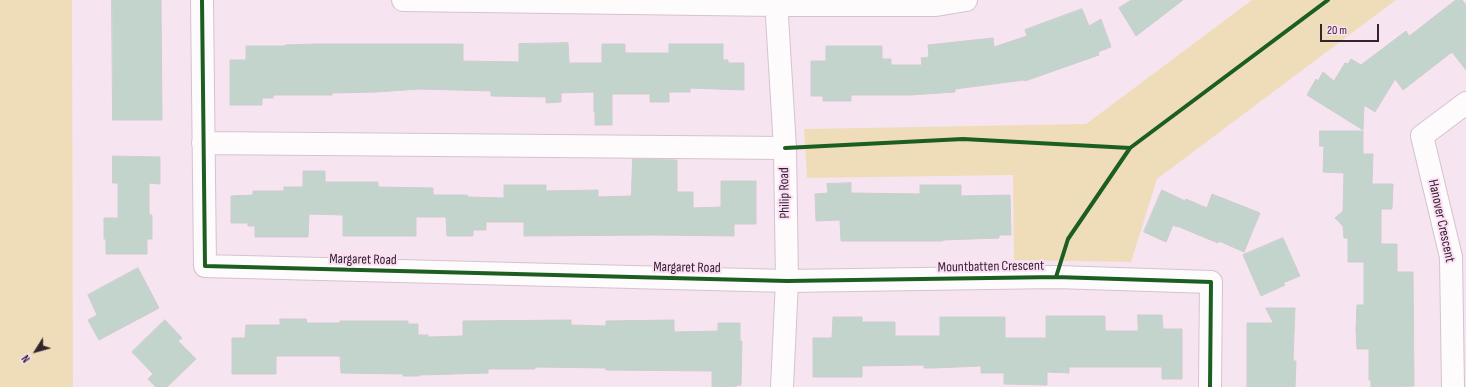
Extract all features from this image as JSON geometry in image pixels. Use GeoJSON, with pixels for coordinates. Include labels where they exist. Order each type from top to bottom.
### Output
{"type":"FeatureCollection","features":[{"type":"Feature","properties":{"kind":"street","name":"Margaret Road"},"geometry":{"type":"LineString","coordinates":[[202,0],[205,266],[787,281]]}},
{"type":"Feature","properties":{"kind":"street"},"geometry":{"type":"LineString","coordinates":[[404,0],[936,5],[966,0]]}},
{"type":"Feature","properties":{"kind":"street","name":"Philip Road"},"geometry":{"type":"LineString","coordinates":[[776,3],[785,148],[787,281],[782,387]]}},
{"type":"Feature","properties":{"kind":"street","name":"Hanover Crescent"},"geometry":{"type":"LineString","coordinates":[[1453,387],[1451,257],[1422,136],[1466,103]]}},
{"type":"Feature","properties":{"kind":"street"},"geometry":{"type":"LineString","coordinates":[[203,143],[785,148]]}},
{"type":"Feature","properties":{"kind":"street","name":"Mountbatten Crescent"},"geometry":{"type":"LineString","coordinates":[[787,281],[1056,277],[1211,282],[1210,387]]}},
{"type":"Feature","properties":{"kind":"shaded area"},"geometry":{"type":"Polygon","coordinates":[[[0,0],[72,0],[73,387],[0,387],[0,0]]]}},
{"type":"Feature","properties":{"kind":"shaded area"},"geometry":{"type":"Polygon","coordinates":[[[1252,0],[1396,0],[1157,179],[1131,262],[1014,260],[1013,175],[807,178],[804,129],[1086,124],[1252,0]]]}},
{"type":"Feature","properties":{"kind":"building"},"geometry":{"type":"Polygon","coordinates":[[[112,0],[161,0],[162,120],[113,120],[112,0]]]}},
{"type":"Feature","properties":{"kind":"building"},"geometry":{"type":"Polygon","coordinates":[[[1132,0],[1183,0],[1136,36],[1119,8],[1132,0]]]}},
{"type":"Feature","properties":{"kind":"building"},"geometry":{"type":"Polygon","coordinates":[[[1456,0],[1462,0],[1466,5],[1466,70],[1452,52],[1403,90],[1395,79],[1375,112],[1364,105],[1363,130],[1307,95],[1316,79],[1318,81],[1323,72],[1334,81],[1345,63],[1348,64],[1351,59],[1361,65],[1406,31],[1409,36],[1456,0]]]}},
{"type":"Feature","properties":{"kind":"building"},"geometry":{"type":"Polygon","coordinates":[[[1082,9],[1089,26],[1101,19],[1111,47],[1098,52],[1099,55],[1025,81],[955,89],[955,92],[911,95],[851,95],[851,101],[823,101],[823,96],[811,96],[811,61],[826,61],[826,46],[882,46],[882,59],[891,59],[891,65],[922,65],[921,58],[929,57],[928,45],[993,38],[994,47],[1027,36],[1025,30],[1082,9]]]}},
{"type":"Feature","properties":{"kind":"building"},"geometry":{"type":"Polygon","coordinates":[[[568,43],[569,63],[602,63],[602,44],[625,44],[625,53],[669,53],[669,44],[723,44],[723,60],[728,60],[728,63],[744,63],[744,90],[690,88],[690,92],[669,92],[669,102],[650,102],[650,94],[612,94],[612,125],[595,125],[594,92],[561,93],[561,102],[546,103],[546,97],[491,96],[491,91],[420,89],[332,93],[332,95],[273,95],[273,98],[262,98],[262,105],[230,105],[230,60],[246,60],[246,46],[314,44],[463,44],[463,61],[519,62],[519,44],[568,43]]]}},
{"type":"Feature","properties":{"kind":"building"},"geometry":{"type":"Polygon","coordinates":[[[1320,131],[1363,131],[1363,154],[1373,154],[1372,184],[1393,184],[1392,209],[1381,209],[1381,244],[1397,244],[1397,272],[1413,272],[1414,386],[1371,387],[1371,380],[1369,380],[1369,349],[1357,349],[1357,305],[1364,305],[1364,262],[1348,262],[1348,238],[1344,238],[1343,226],[1335,218],[1343,211],[1344,173],[1323,172],[1324,146],[1320,146],[1320,131]]]}},
{"type":"Feature","properties":{"kind":"building"},"geometry":{"type":"Polygon","coordinates":[[[113,156],[160,157],[160,184],[149,183],[149,215],[152,215],[152,239],[147,239],[147,254],[106,254],[104,218],[118,218],[118,183],[113,183],[113,156]]]}},
{"type":"Feature","properties":{"kind":"building"},"geometry":{"type":"Polygon","coordinates":[[[633,159],[677,160],[677,192],[693,192],[693,208],[721,207],[721,181],[756,181],[756,224],[734,224],[734,236],[524,236],[524,222],[486,222],[486,230],[473,230],[473,236],[447,236],[446,217],[416,217],[416,236],[343,236],[343,215],[309,214],[308,237],[255,237],[255,226],[248,226],[248,223],[231,223],[231,196],[253,195],[253,191],[284,191],[284,187],[303,187],[303,171],[325,171],[325,182],[378,182],[378,187],[433,188],[433,195],[467,195],[468,197],[504,198],[504,185],[546,185],[546,191],[598,190],[598,197],[631,196],[633,159]]]}},
{"type":"Feature","properties":{"kind":"building"},"geometry":{"type":"Polygon","coordinates":[[[851,183],[851,193],[920,194],[920,185],[961,185],[961,196],[1010,195],[1011,235],[999,235],[999,238],[943,241],[841,241],[840,220],[816,221],[815,194],[828,193],[827,184],[851,183]]]}},
{"type":"Feature","properties":{"kind":"building"},"geometry":{"type":"Polygon","coordinates":[[[1162,190],[1185,201],[1186,199],[1207,208],[1212,194],[1260,213],[1244,252],[1219,241],[1218,243],[1173,225],[1166,242],[1144,232],[1162,190]]]}},
{"type":"Feature","properties":{"kind":"building"},"geometry":{"type":"Polygon","coordinates":[[[1283,238],[1300,276],[1283,283],[1285,285],[1261,296],[1243,255],[1283,238]]]}},
{"type":"Feature","properties":{"kind":"building"},"geometry":{"type":"Polygon","coordinates":[[[138,268],[159,308],[99,340],[88,320],[97,315],[88,295],[138,268]]]}},
{"type":"Feature","properties":{"kind":"building"},"geometry":{"type":"Polygon","coordinates":[[[1266,308],[1295,308],[1293,361],[1296,361],[1295,387],[1247,387],[1247,323],[1273,323],[1266,308]]]}},
{"type":"Feature","properties":{"kind":"building"},"geometry":{"type":"Polygon","coordinates":[[[1138,315],[1162,315],[1163,329],[1182,329],[1182,379],[1162,379],[1162,367],[1069,367],[1069,373],[1047,372],[1047,385],[1004,384],[1004,373],[981,373],[981,366],[924,368],[924,365],[862,366],[862,377],[813,377],[813,338],[832,338],[833,317],[862,317],[862,322],[895,322],[895,336],[940,336],[940,317],[1005,317],[1005,338],[1046,338],[1046,316],[1105,316],[1105,331],[1138,331],[1138,315]]]}},
{"type":"Feature","properties":{"kind":"building"},"geometry":{"type":"Polygon","coordinates":[[[280,319],[306,319],[307,323],[340,323],[340,321],[408,321],[408,324],[418,324],[418,335],[428,335],[428,337],[463,336],[463,321],[571,320],[571,325],[606,326],[606,321],[674,320],[674,332],[718,331],[718,323],[740,323],[740,341],[742,341],[741,385],[712,387],[712,371],[606,370],[606,368],[535,367],[535,369],[488,369],[488,373],[419,376],[403,376],[403,374],[341,373],[340,356],[276,356],[276,374],[232,374],[232,338],[245,338],[246,325],[280,325],[280,319]]]}},
{"type":"Feature","properties":{"kind":"building"},"geometry":{"type":"Polygon","coordinates":[[[165,320],[182,338],[178,341],[196,359],[167,387],[156,387],[148,379],[153,374],[132,352],[165,320]]]}},
{"type":"Feature","properties":{"kind":"cycle path"},"geometry":{"type":"LineString","coordinates":[[202,0],[205,266],[787,281],[1056,277],[1211,282],[1210,387]]}},
{"type":"Feature","properties":{"kind":"cycle path"},"geometry":{"type":"LineString","coordinates":[[785,148],[963,139],[1130,148],[1328,0]]}},
{"type":"Feature","properties":{"kind":"cycle path"},"geometry":{"type":"LineString","coordinates":[[1056,277],[1068,239],[1130,148]]}}]}
